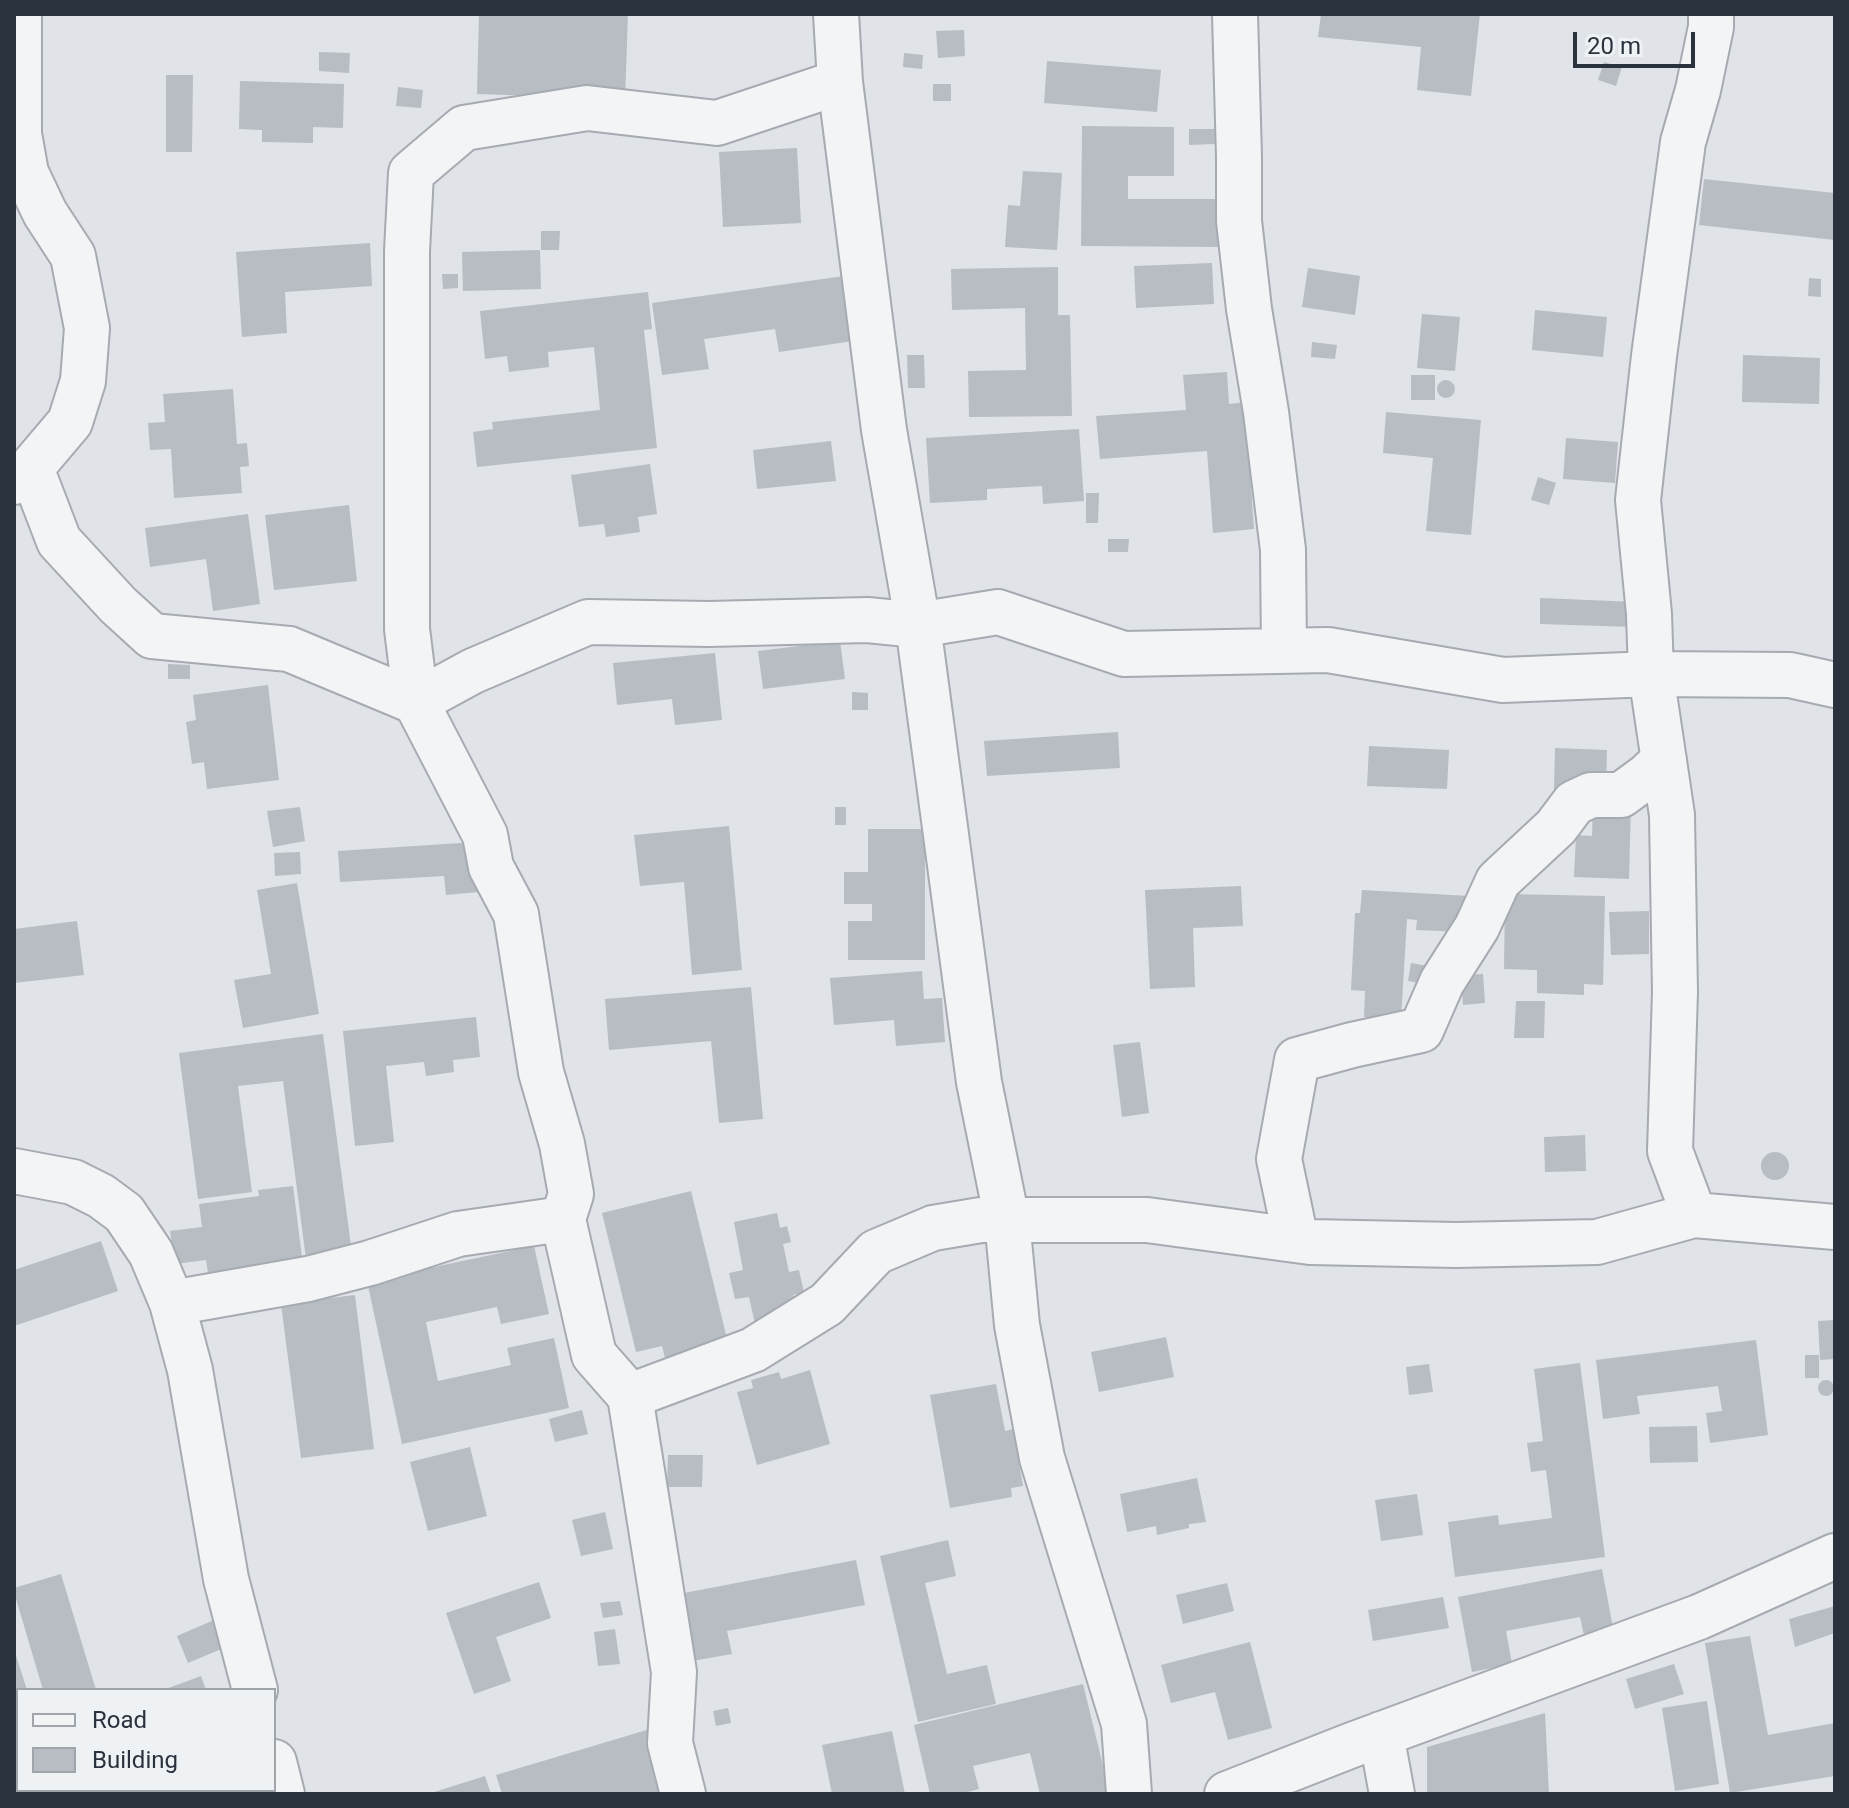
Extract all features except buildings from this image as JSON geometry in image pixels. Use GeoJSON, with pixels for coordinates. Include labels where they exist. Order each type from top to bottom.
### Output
{"type":"FeatureCollection","features":[{"type":"Feature","properties":{"kind":"street"},"geometry":{"type":"LineString","coordinates":[[19,14],[16,99],[26,173],[45,213],[73,256],[87,328],[83,381],[70,422],[23,475],[59,541],[109,596],[152,636],[289,649],[416,702]]}},
{"type":"Feature","properties":{"kind":"street"},"geometry":{"type":"LineString","coordinates":[[836,14],[840,82],[884,430],[918,625],[979,1082],[1007,1220],[1017,1325],[1042,1458],[1124,1724],[1129,1794]]}},
{"type":"Feature","properties":{"kind":"street"},"geometry":{"type":"LineString","coordinates":[[1235,14],[1239,221],[1283,550],[1284,651]]}},
{"type":"Feature","properties":{"kind":"street"},"geometry":{"type":"LineString","coordinates":[[1694,1215],[1670,1151],[1675,962],[1672,815],[1651,674],[1649,614],[1638,500],[1683,142],[1698,90],[1711,14]]}},
{"type":"Feature","properties":{"kind":"street"},"geometry":{"type":"LineString","coordinates":[[683,1794],[670,1743],[674,1672],[630,1396],[594,1355],[563,1219],[571,1194],[562,1144],[541,1072],[516,914],[491,867],[485,835],[416,702],[407,629],[407,251],[411,173],[464,128],[587,108],[717,123],[840,82]]}},
{"type":"Feature","properties":{"kind":"street"},"geometry":{"type":"LineString","coordinates":[[416,702],[473,671],[588,622],[709,624],[867,620],[918,625],[998,612],[1124,654],[1328,650],[1503,680],[1651,674],[1790,675],[1835,685]]}},
{"type":"Feature","properties":{"kind":"street"},"geometry":{"type":"LineString","coordinates":[[1296,1240],[1279,1159],[1297,1060],[1421,1030],[1442,982],[1477,927],[1498,881],[1556,827],[1574,803],[1591,795],[1621,795],[1664,760]]}},
{"type":"Feature","properties":{"kind":"street"},"geometry":{"type":"LineString","coordinates":[[14,1171],[73,1182],[101,1196],[124,1213],[151,1253],[172,1303],[190,1370],[226,1579],[254,1688]]}},
{"type":"Feature","properties":{"kind":"street"},"geometry":{"type":"LineString","coordinates":[[630,1396],[753,1350],[827,1304],[876,1252],[933,1228],[981,1220],[1147,1220],[1310,1242],[1456,1245],[1597,1242],[1694,1215],[1835,1227]]}},
{"type":"Feature","properties":{"kind":"street"},"geometry":{"type":"LineString","coordinates":[[172,1303],[308,1279],[370,1263],[458,1234],[563,1219]]}},
{"type":"Feature","properties":{"kind":"street"},"geometry":{"type":"LineString","coordinates":[[1227,1794],[1699,1617],[1835,1556]]}},
{"type":"Feature","properties":{"kind":"street"},"geometry":{"type":"LineString","coordinates":[[1381,1734],[1392,1794]]}},
{"type":"Feature","properties":{"kind":"street"},"geometry":{"type":"LineString","coordinates":[[276,1770],[282,1794]]}}]}
